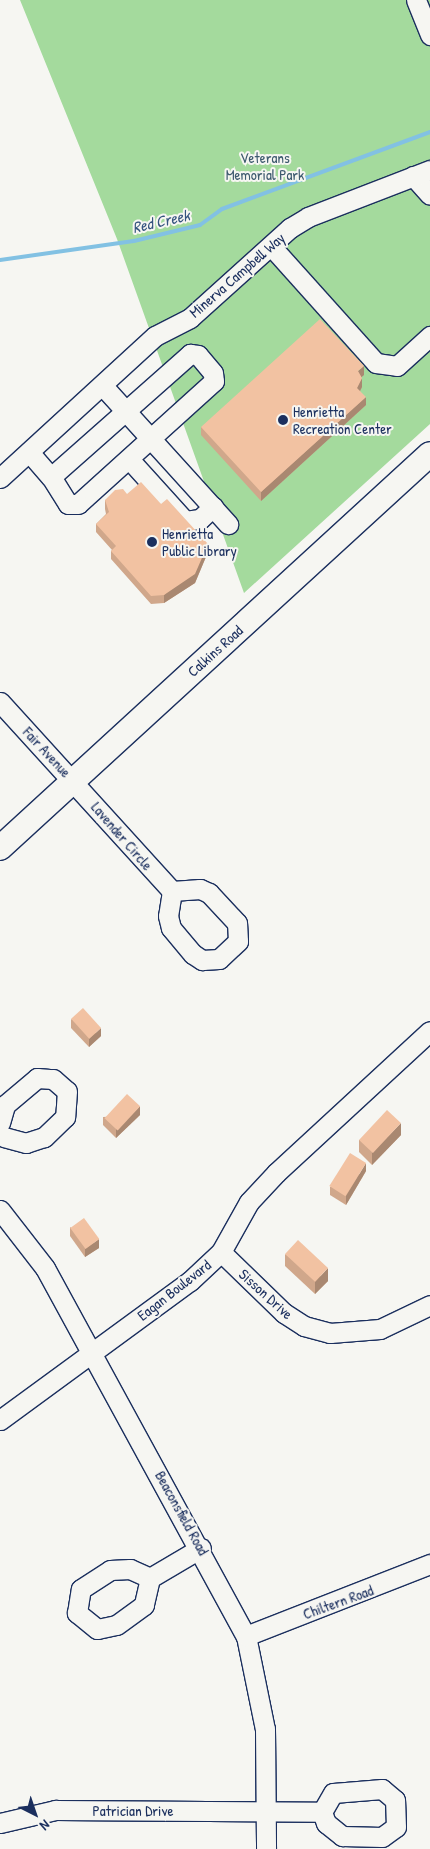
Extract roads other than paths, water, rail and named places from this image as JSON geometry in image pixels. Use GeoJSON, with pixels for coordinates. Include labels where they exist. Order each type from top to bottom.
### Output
{"type":"FeatureCollection","features":[{"type":"Feature","properties":{"kind":"main road","name":"Calkins Road"},"geometry":{"type":"LineString","coordinates":[[0,848],[430,454]]}},
{"type":"Feature","properties":{"kind":"street"},"geometry":{"type":"LineString","coordinates":[[416,0],[430,35]]}},
{"type":"Feature","properties":{"kind":"street"},"geometry":{"type":"LineString","coordinates":[[422,173],[430,195]]}},
{"type":"Feature","properties":{"kind":"street","name":"Minerva Campbell Way"},"geometry":{"type":"LineString","coordinates":[[0,478],[155,336],[190,318],[271,246],[308,216],[422,173]]}},
{"type":"Feature","properties":{"kind":"street"},"geometry":{"type":"LineString","coordinates":[[271,246],[376,363],[397,366],[430,336]]}},
{"type":"Feature","properties":{"kind":"street"},"geometry":{"type":"LineString","coordinates":[[29,452],[51,477],[68,504],[78,504],[214,381],[213,373],[198,355],[190,354],[51,477]]}},
{"type":"Feature","properties":{"kind":"street"},"geometry":{"type":"LineString","coordinates":[[102,385],[228,524]]}},
{"type":"Feature","properties":{"kind":"street"},"geometry":{"type":"LineString","coordinates":[[129,459],[168,502],[191,523],[213,507]]}},
{"type":"Feature","properties":{"kind":"street"},"geometry":{"type":"LineString","coordinates":[[168,502],[190,482]]}},
{"type":"Feature","properties":{"kind":"street","name":"Fair Avenue"},"geometry":{"type":"LineString","coordinates":[[0,702],[73,780]]}},
{"type":"Feature","properties":{"kind":"street","name":"Lavender Circle"},"geometry":{"type":"LineString","coordinates":[[73,780],[172,891]]}},
{"type":"Feature","properties":{"kind":"street","name":"Eagan Boulevard"},"geometry":{"type":"LineString","coordinates":[[0,1420],[190,1280],[220,1252],[249,1202],[276,1173],[430,1031]]}},
{"type":"Feature","properties":{"kind":"street","name":"Beaconsfield Road"},"geometry":{"type":"LineString","coordinates":[[0,1210],[45,1268],[202,1548],[246,1636],[264,1729],[267,1812],[266,1849]]}},
{"type":"Feature","properties":{"kind":"street","name":"Sisson Drive"},"geometry":{"type":"LineString","coordinates":[[220,1252],[284,1312],[304,1326],[330,1333],[380,1329],[430,1305]]}},
{"type":"Feature","properties":{"kind":"street"},"geometry":{"type":"LineString","coordinates":[[150,1578],[202,1548]]}},
{"type":"Feature","properties":{"kind":"street","name":"Chiltern Road"},"geometry":{"type":"LineString","coordinates":[[246,1636],[430,1564]]}},
{"type":"Feature","properties":{"kind":"street","name":"Patrician Drive"},"geometry":{"type":"LineString","coordinates":[[0,1823],[55,1810],[322,1812]]}},
{"type":"Feature","properties":{"kind":"waterway","name":"Red Creek"},"geometry":{"type":"LineString","coordinates":[[0,260],[134,241],[200,225],[222,209],[430,132]]}},
{"type":"Feature","properties":{"kind":"place","name":"Henrietta Recreation Center"},"geometry":{"type":"Point","coordinates":[283,420]}},
{"type":"Feature","properties":{"kind":"place","name":"Henrietta Public Library"},"geometry":{"type":"Point","coordinates":[152,542]}},
{"type":"Feature","properties":{"kind":"park label","name":"Veterans Memorial Park"},"geometry":{"type":"Point","coordinates":[265,166]}}]}
